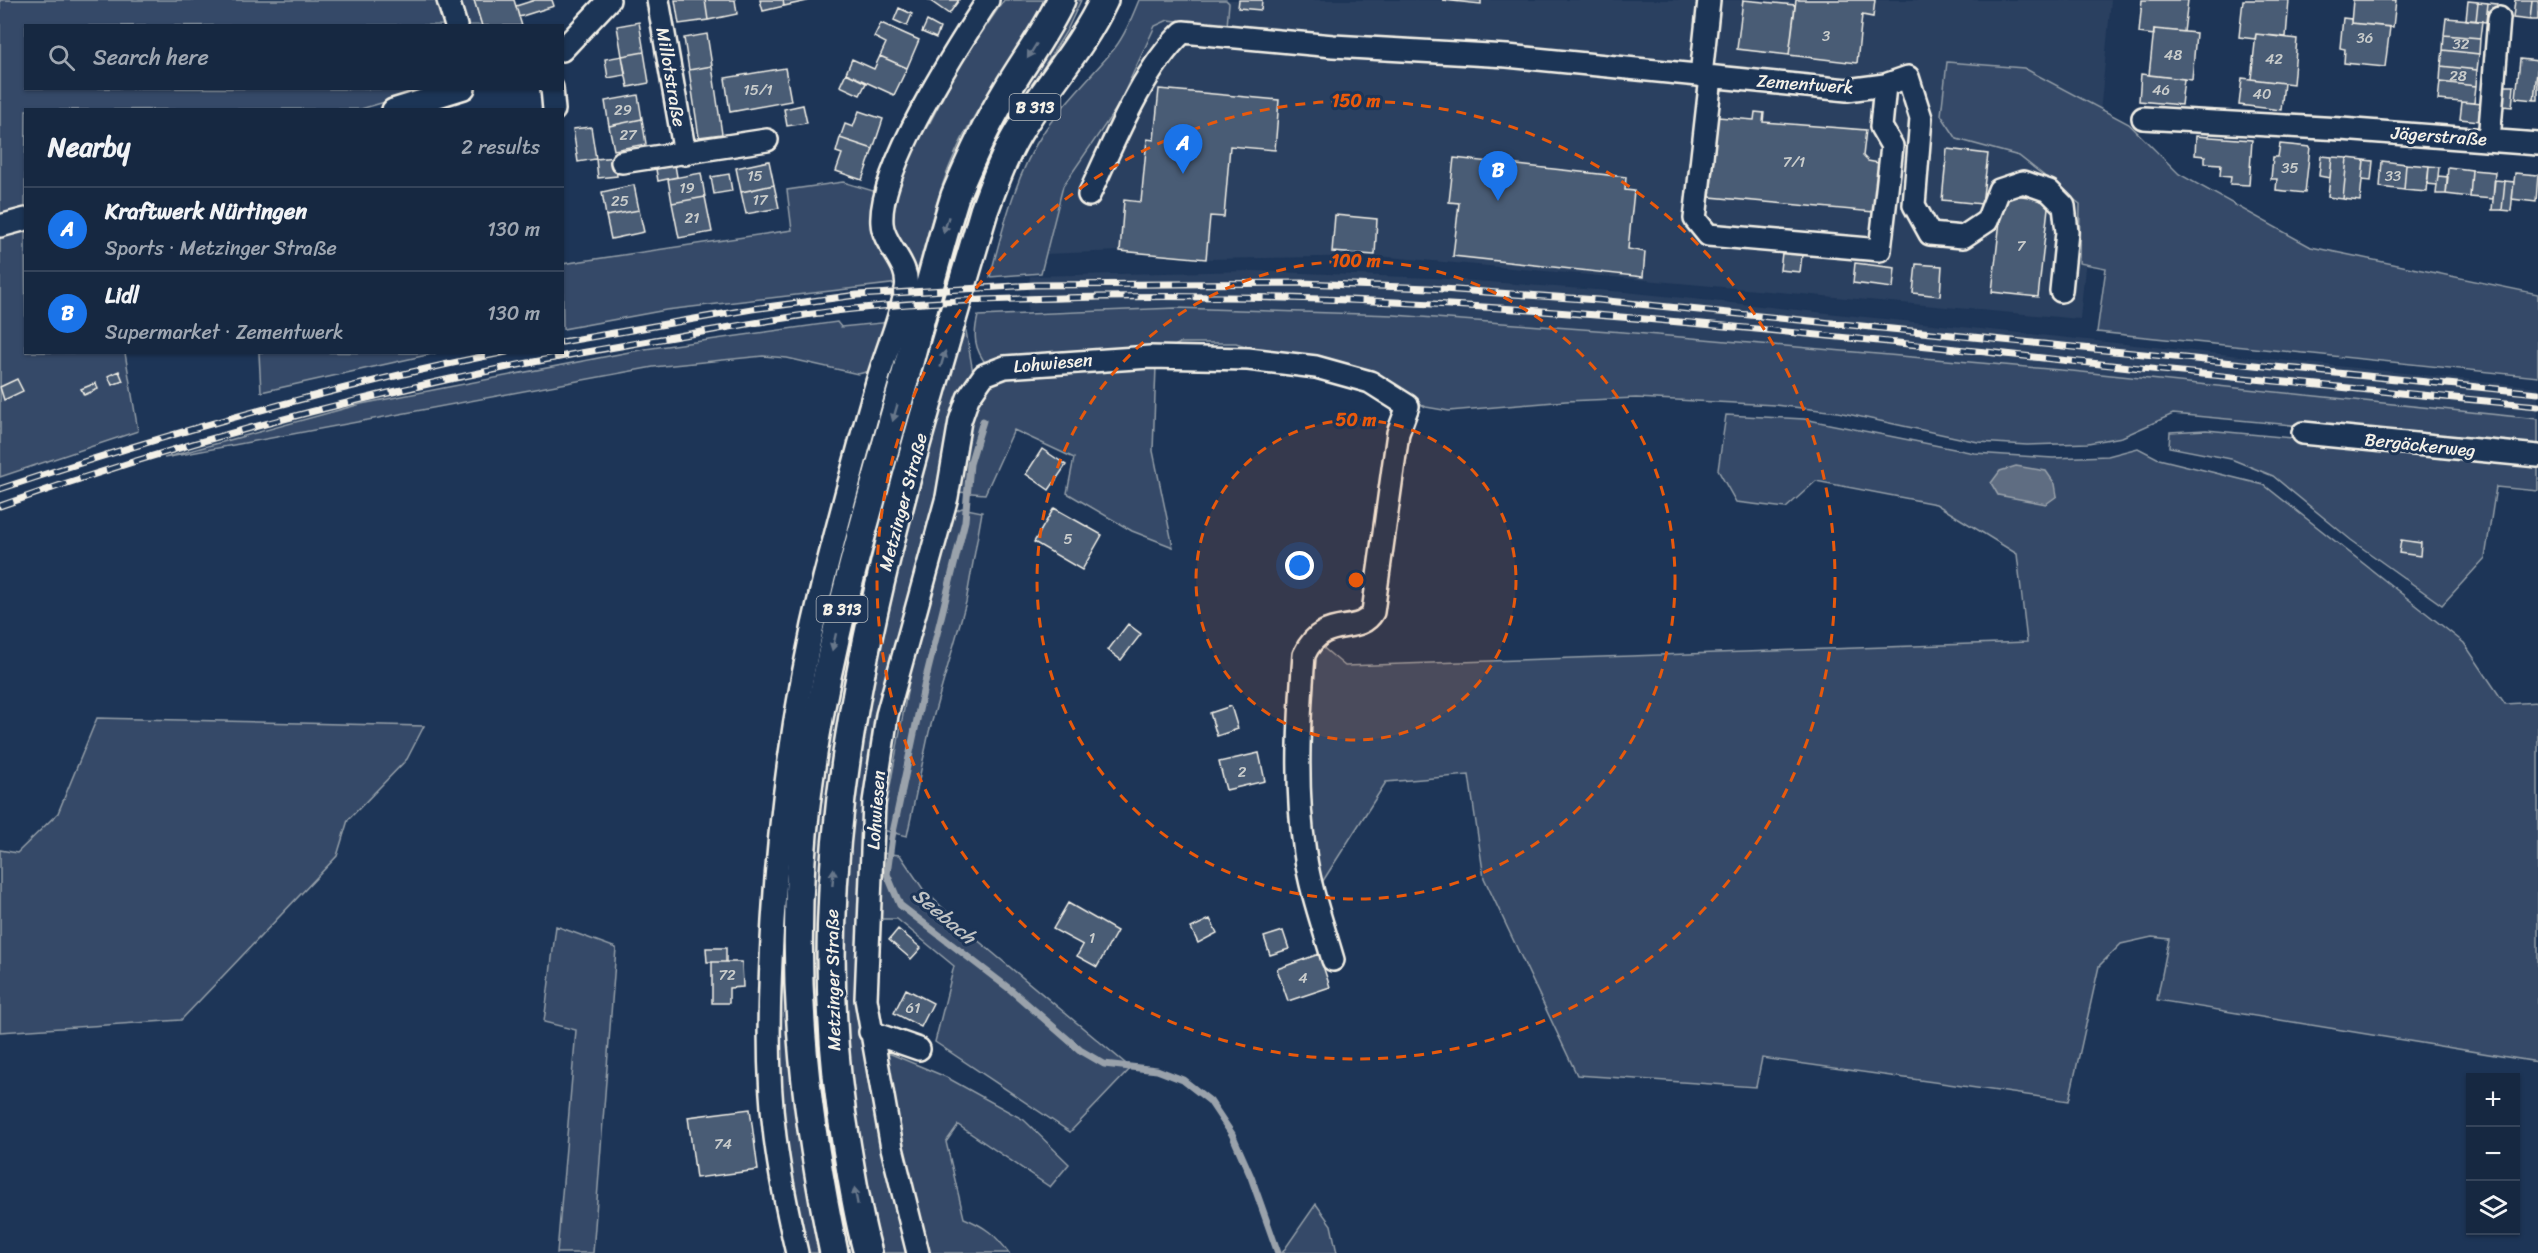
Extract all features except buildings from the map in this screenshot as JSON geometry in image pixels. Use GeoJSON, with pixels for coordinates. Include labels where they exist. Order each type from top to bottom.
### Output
{"type":"FeatureCollection","features":[{"type":"Feature","properties":{"kind":"main road","name":"Metzinger Straße"},"geometry":{"type":"LineString","coordinates":[[834,1253],[812,1142],[804,1084],[798,973],[804,830],[823,697],[855,556],[955,196],[971,156],[1061,0]]}},
{"type":"Feature","properties":{"kind":"main road","name":"Metzinger Straße"},"geometry":{"type":"LineString","coordinates":[[868,1253],[839,1097],[830,990],[834,864],[850,725],[876,602],[911,466],[984,211],[997,175],[1023,123],[1081,41],[1104,0]]}},
{"type":"Feature","properties":{"kind":"street"},"geometry":{"type":"LineString","coordinates":[[448,0],[455,24]]}},
{"type":"Feature","properties":{"kind":"street"},"geometry":{"type":"LineString","coordinates":[[564,48],[609,0]]}},
{"type":"Feature","properties":{"kind":"street","name":"Millotstraße"},"geometry":{"type":"LineString","coordinates":[[658,0],[684,154]]}},
{"type":"Feature","properties":{"kind":"street"},"geometry":{"type":"LineString","coordinates":[[797,1253],[775,1135],[769,1033],[774,895],[787,769],[802,675],[825,577],[876,383],[908,285],[903,266],[881,225],[885,195],[908,138],[954,51],[988,0]]}},
{"type":"Feature","properties":{"kind":"street"},"geometry":{"type":"LineString","coordinates":[[1709,0],[1706,77],[1695,219],[1708,235],[1880,250],[1892,146],[1881,127],[1885,85]]}},
{"type":"Feature","properties":{"kind":"street"},"geometry":{"type":"LineString","coordinates":[[2489,140],[2499,18]]}},
{"type":"Feature","properties":{"kind":"street","name":"Zementwerk"},"geometry":{"type":"LineString","coordinates":[[1089,195],[1120,129],[1164,50],[1183,32],[1333,46],[1507,56],[1847,90],[1885,85],[1908,77],[1921,118],[1914,205],[1930,234],[1963,237],[1987,221],[1999,189],[2023,182],[2049,190],[2064,206],[2067,232],[2061,291]]}},
{"type":"Feature","properties":{"kind":"street"},"geometry":{"type":"LineString","coordinates":[[399,108],[458,90]]}},
{"type":"Feature","properties":{"kind":"street"},"geometry":{"type":"LineString","coordinates":[[552,90],[554,108]]}},
{"type":"Feature","properties":{"kind":"street","name":"Jägerstraße"},"geometry":{"type":"LineString","coordinates":[[2143,118],[2341,129],[2538,144]]}},
{"type":"Feature","properties":{"kind":"street","name":"Millotstraße"},"geometry":{"type":"LineString","coordinates":[[622,162],[767,140]]}},
{"type":"Feature","properties":{"kind":"street"},"geometry":{"type":"LineString","coordinates":[[0,226],[24,220]]}},
{"type":"Feature","properties":{"kind":"street","name":"Lohwiesen"},"geometry":{"type":"LineString","coordinates":[[918,1253],[892,1148],[866,999],[874,802],[887,715],[947,497],[966,406],[984,375],[1005,367],[1150,357],[1248,359],[1316,368],[1370,382],[1408,406],[1398,433],[1373,612],[1365,621],[1323,630],[1313,639],[1304,655],[1298,775],[1300,812],[1305,855],[1333,960]]}},
{"type":"Feature","properties":{"kind":"street","name":"Bergäckerweg"},"geometry":{"type":"LineString","coordinates":[[2303,433],[2538,456]]}},
{"type":"Feature","properties":{"kind":"street"},"geometry":{"type":"LineString","coordinates":[[870,1032],[919,1049]]}},
{"type":"Feature","properties":{"kind":"shaded area"},"geometry":{"type":"Polygon","coordinates":[[[0,0],[474,0],[482,24],[24,24],[24,90],[426,90],[364,108],[24,108],[24,213],[0,218],[0,0]]]}},
{"type":"Feature","properties":{"kind":"shaded area"},"geometry":{"type":"Polygon","coordinates":[[[1004,0],[1044,0],[1023,39],[964,135],[954,156],[938,200],[916,275],[902,257],[889,228],[901,168],[930,122],[961,63],[1004,0]]]}},
{"type":"Feature","properties":{"kind":"shaded area"},"geometry":{"type":"Polygon","coordinates":[[[1075,0],[1081,0],[1067,30],[1002,134],[857,630],[840,718],[829,789],[820,879],[818,957],[825,1087],[836,1163],[856,1253],[849,1253],[823,1123],[813,1006],[812,932],[815,859],[830,737],[860,593],[969,202],[993,144],[1075,0]]]}},
{"type":"Feature","properties":{"kind":"shaded area"},"geometry":{"type":"Polygon","coordinates":[[[1139,0],[1226,0],[1229,3],[1227,26],[1168,20],[1155,26],[1118,106],[1063,186],[1041,273],[990,277],[1018,182],[1035,147],[1061,109],[1118,44],[1139,0]]]}},
{"type":"Feature","properties":{"kind":"shaded area"},"geometry":{"type":"Polygon","coordinates":[[[1150,0],[2111,0],[2080,319],[1377,256],[1206,259],[1120,251],[1045,254],[1059,184],[1150,0]]]}},
{"type":"Feature","properties":{"kind":"shaded area"},"geometry":{"type":"Polygon","coordinates":[[[1947,62],[2024,68],[2129,124],[2179,174],[2311,247],[2538,294],[2538,377],[2097,332],[2106,268],[2079,263],[2080,204],[2019,156],[1957,139],[1941,115],[1947,62]]]}},
{"type":"Feature","properties":{"kind":"shaded area"},"geometry":{"type":"Polygon","coordinates":[[[843,182],[880,193],[899,283],[666,310],[564,329],[564,264],[792,230],[787,190],[843,182]]]}},
{"type":"Feature","properties":{"kind":"shaded area"},"geometry":{"type":"Polygon","coordinates":[[[24,229],[24,354],[125,354],[138,431],[0,477],[0,234],[24,229]]]}},
{"type":"Feature","properties":{"kind":"shaded area"},"geometry":{"type":"Polygon","coordinates":[[[1253,271],[1433,278],[1625,292],[2538,387],[2538,419],[2072,371],[1394,315],[1177,308],[1027,312],[1030,276],[1253,271]]]}},
{"type":"Feature","properties":{"kind":"shaded area"},"geometry":{"type":"Polygon","coordinates":[[[1176,308],[1394,315],[1623,332],[2072,371],[2538,419],[2538,448],[2173,414],[2122,437],[2088,443],[2027,445],[1978,442],[1838,412],[1775,405],[1636,398],[1566,401],[1449,411],[1426,407],[1404,396],[1236,343],[1180,343],[1163,352],[987,365],[979,353],[976,342],[975,329],[978,316],[1176,308]]]}},
{"type":"Feature","properties":{"kind":"shaded area"},"geometry":{"type":"Polygon","coordinates":[[[837,322],[841,327],[891,322],[870,371],[858,374],[787,358],[763,356],[653,367],[164,458],[361,404],[645,349],[837,322]]]}},
{"type":"Feature","properties":{"kind":"shaded area"},"geometry":{"type":"Polygon","coordinates":[[[908,322],[843,556],[793,1084],[822,1253],[806,1253],[795,1206],[780,1087],[777,1033],[782,875],[799,723],[873,417],[908,322]]]}},
{"type":"Feature","properties":{"kind":"shaded area"},"geometry":{"type":"Polygon","coordinates":[[[963,331],[966,331],[973,373],[895,670],[861,951],[912,1253],[881,1253],[868,1195],[850,1077],[844,958],[849,839],[864,723],[887,610],[963,331]]]}},
{"type":"Feature","properties":{"kind":"shaded area"},"geometry":{"type":"Polygon","coordinates":[[[259,354],[432,354],[261,392],[259,354]]]}},
{"type":"Feature","properties":{"kind":"shaded area"},"geometry":{"type":"Polygon","coordinates":[[[1156,366],[1153,451],[1173,547],[1132,531],[1067,493],[1074,458],[1014,430],[985,494],[958,492],[968,418],[991,379],[1027,373],[1156,366]]]}},
{"type":"Feature","properties":{"kind":"shaded area"},"geometry":{"type":"Polygon","coordinates":[[[1726,415],[1804,419],[1974,453],[2053,458],[2108,456],[2138,448],[2159,459],[2264,485],[2464,643],[2505,704],[2538,702],[2538,1062],[2157,1000],[2169,939],[2152,937],[2121,944],[2099,966],[2069,1101],[1762,1058],[1756,1087],[1577,1075],[1484,878],[1469,775],[1386,782],[1314,895],[1305,855],[1313,639],[1345,666],[2027,642],[2017,554],[1936,504],[1816,481],[1786,508],[1736,502],[1718,470],[1726,415]]]}},
{"type":"Feature","properties":{"kind":"shaded area"},"geometry":{"type":"Polygon","coordinates":[[[2206,430],[2538,461],[2538,491],[2496,487],[2485,558],[2442,605],[2351,540],[2273,476],[2231,459],[2169,447],[2170,432],[2206,430]]]}},
{"type":"Feature","properties":{"kind":"shaded area"},"geometry":{"type":"Polygon","coordinates":[[[2016,466],[2046,471],[2055,484],[2057,496],[2046,504],[1998,495],[1991,483],[2000,471],[2016,466]]]}},
{"type":"Feature","properties":{"kind":"shaded area"},"geometry":{"type":"Polygon","coordinates":[[[962,508],[982,512],[966,602],[929,732],[907,836],[882,830],[917,637],[953,512],[962,508]]]}},
{"type":"Feature","properties":{"kind":"shaded area"},"geometry":{"type":"Polygon","coordinates":[[[97,718],[424,726],[407,759],[348,820],[337,856],[181,1020],[0,1032],[0,850],[17,853],[58,813],[97,718]]]}},
{"type":"Feature","properties":{"kind":"shaded area"},"geometry":{"type":"Polygon","coordinates":[[[880,853],[900,855],[923,889],[969,933],[1131,1068],[1070,1132],[935,1042],[954,966],[897,919],[876,919],[880,853]]]}},
{"type":"Feature","properties":{"kind":"shaded area"},"geometry":{"type":"Polygon","coordinates":[[[556,926],[616,948],[593,1253],[557,1253],[576,1030],[544,1022],[556,926]]]}},
{"type":"Feature","properties":{"kind":"shaded area"},"geometry":{"type":"Polygon","coordinates":[[[880,1054],[891,1054],[946,1077],[1024,1120],[1069,1164],[1050,1187],[958,1125],[946,1142],[964,1218],[989,1232],[1009,1253],[924,1253],[880,1054]]]}},
{"type":"Feature","properties":{"kind":"shaded area"},"geometry":{"type":"Polygon","coordinates":[[[1316,1204],[1331,1225],[1337,1253],[1282,1253],[1316,1204]]]}},
{"type":"Feature","properties":{"kind":"waterway","name":"Seebach"},"geometry":{"type":"LineString","coordinates":[[983,421],[970,464],[965,521],[925,682],[892,837],[887,874],[900,905],[1011,990],[1080,1050],[1104,1064],[1157,1070],[1183,1080],[1210,1101],[1232,1134],[1251,1177],[1278,1253]]}},
{"type":"Feature","properties":{"kind":"railway"},"geometry":{"type":"LineString","coordinates":[[564,342],[752,309],[857,295],[1035,285],[1302,283],[1429,288],[1598,300],[2538,393]]}},
{"type":"Feature","properties":{"kind":"railway"},"geometry":{"type":"LineString","coordinates":[[0,506],[80,479],[240,431],[321,409],[484,372],[802,315],[883,306],[975,300],[1098,297],[1321,299],[1543,311],[1765,330],[2538,406]]}},
{"type":"Feature","properties":{"kind":"railway"},"geometry":{"type":"LineString","coordinates":[[0,489],[188,430],[378,380],[496,354]]}},
{"type":"Feature","properties":{"kind":"place","name":"Kraftwerk Nürtingen"},"geometry":{"type":"Point","coordinates":[1183,174]}},
{"type":"Feature","properties":{"kind":"place","name":"Lidl"},"geometry":{"type":"Point","coordinates":[1498,201]}}]}
